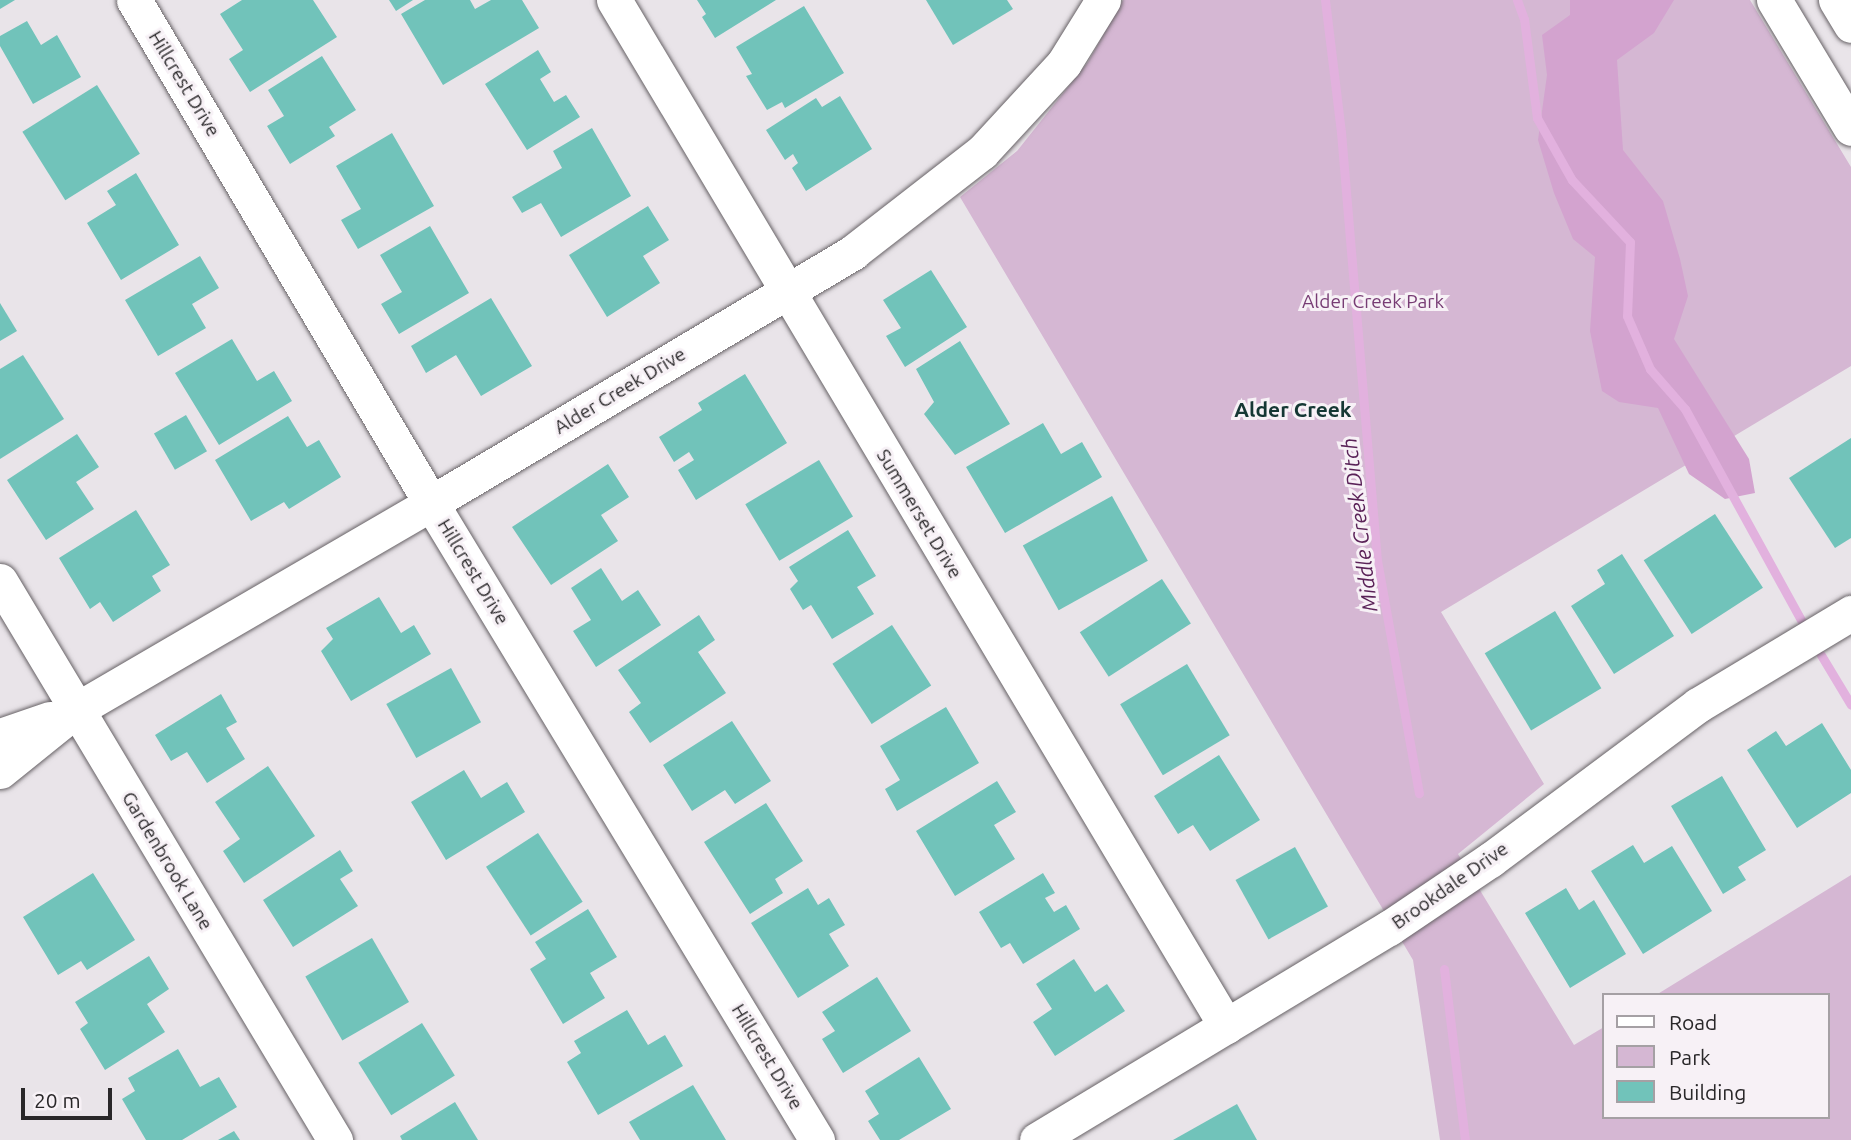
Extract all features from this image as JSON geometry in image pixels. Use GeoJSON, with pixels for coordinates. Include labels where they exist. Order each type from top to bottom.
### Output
{"type":"FeatureCollection","features":[{"type":"Feature","properties":{"kind":"street","name":"Hillcrest Drive"},"geometry":{"type":"LineString","coordinates":[[134,0],[431,503],[817,1140]]}},
{"type":"Feature","properties":{"kind":"street","name":"Summerset Drive"},"geometry":{"type":"LineString","coordinates":[[614,0],[1226,1026]]}},
{"type":"Feature","properties":{"kind":"street","name":"Alder Creek Drive"},"geometry":{"type":"LineString","coordinates":[[0,771],[76,710],[853,252],[982,152],[1064,64],[1102,0]]}},
{"type":"Feature","properties":{"kind":"street"},"geometry":{"type":"LineString","coordinates":[[1774,0],[1851,128]]}},
{"type":"Feature","properties":{"kind":"street"},"geometry":{"type":"LineString","coordinates":[[1836,0],[1851,25]]}},
{"type":"Feature","properties":{"kind":"street","name":"Gardenbrook Lane"},"geometry":{"type":"LineString","coordinates":[[0,581],[335,1140]]}},
{"type":"Feature","properties":{"kind":"street","name":"Brookdale Drive"},"geometry":{"type":"LineString","coordinates":[[1037,1140],[1082,1128],[1226,1026],[1389,928],[1490,860],[1698,705],[1851,613]]}},
{"type":"Feature","properties":{"kind":"street","name":"Alder Creek Drive"},"geometry":{"type":"LineString","coordinates":[[0,736],[76,710]]}},
{"type":"Feature","properties":{"kind":"green space","name":"Alder Creek Park"},"geometry":{"type":"Polygon","coordinates":[[[1123,0],[1750,0],[1851,167],[1851,366],[1441,612],[1544,784],[1458,854],[1574,1045],[1602,1028],[1602,1119],[1830,1119],[1830,993],[1659,993],[1851,875],[1851,1140],[1440,1140],[1413,960],[960,197],[1017,151],[1088,62],[1123,0]]]}},
{"type":"Feature","properties":{"kind":"shaded area"},"geometry":{"type":"Polygon","coordinates":[[[1570,0],[1674,0],[1654,33],[1617,60],[1623,150],[1663,201],[1680,259],[1688,296],[1674,339],[1749,459],[1755,493],[1725,499],[1689,474],[1658,408],[1619,402],[1602,391],[1590,331],[1595,257],[1573,239],[1554,193],[1538,140],[1547,75],[1542,35],[1570,15],[1570,0]]]}},
{"type":"Feature","properties":{"kind":"building"},"geometry":{"type":"Polygon","coordinates":[[[0,0],[15,0],[0,9],[0,0]]]}},
{"type":"Feature","properties":{"kind":"building"},"geometry":{"type":"Polygon","coordinates":[[[242,0],[313,0],[337,37],[250,92],[229,59],[243,50],[220,14],[242,0]]]}},
{"type":"Feature","properties":{"kind":"building"},"geometry":{"type":"Polygon","coordinates":[[[389,0],[413,0],[396,11],[389,0]]]}},
{"type":"Feature","properties":{"kind":"building"},"geometry":{"type":"Polygon","coordinates":[[[425,0],[470,0],[475,9],[491,0],[522,0],[539,28],[443,85],[401,14],[425,0]]]}},
{"type":"Feature","properties":{"kind":"building"},"geometry":{"type":"Polygon","coordinates":[[[697,0],[776,0],[715,38],[702,17],[706,14],[697,0]]]}},
{"type":"Feature","properties":{"kind":"building"},"geometry":{"type":"Polygon","coordinates":[[[926,0],[1007,0],[1013,9],[953,45],[926,0]]]}},
{"type":"Feature","properties":{"kind":"building"},"geometry":{"type":"Polygon","coordinates":[[[804,6],[844,73],[785,108],[782,102],[767,110],[746,76],[752,74],[736,47],[804,6]]]}},
{"type":"Feature","properties":{"kind":"building"},"geometry":{"type":"Polygon","coordinates":[[[27,21],[41,45],[57,35],[81,77],[33,104],[0,46],[0,36],[27,21]]]}},
{"type":"Feature","properties":{"kind":"building"},"geometry":{"type":"Polygon","coordinates":[[[538,50],[551,72],[540,79],[554,102],[566,95],[580,117],[527,150],[485,84],[538,50]]]}},
{"type":"Feature","properties":{"kind":"building"},"geometry":{"type":"Polygon","coordinates":[[[322,56],[356,110],[329,127],[335,136],[290,164],[267,126],[284,116],[268,90],[322,56]]]}},
{"type":"Feature","properties":{"kind":"building"},"geometry":{"type":"Polygon","coordinates":[[[97,85],[140,154],[65,200],[22,132],[97,85]]]}},
{"type":"Feature","properties":{"kind":"building"},"geometry":{"type":"Polygon","coordinates":[[[840,96],[872,149],[806,191],[792,168],[798,163],[793,154],[785,160],[766,130],[816,98],[822,107],[840,96]]]}},
{"type":"Feature","properties":{"kind":"building"},"geometry":{"type":"Polygon","coordinates":[[[592,128],[631,196],[561,237],[541,203],[522,213],[512,197],[562,168],[553,151],[592,128]]]}},
{"type":"Feature","properties":{"kind":"building"},"geometry":{"type":"Polygon","coordinates":[[[392,133],[434,206],[358,249],[341,220],[361,209],[336,166],[392,133]]]}},
{"type":"Feature","properties":{"kind":"building"},"geometry":{"type":"Polygon","coordinates":[[[136,173],[179,245],[121,280],[87,223],[116,205],[107,191],[136,173]]]}},
{"type":"Feature","properties":{"kind":"building"},"geometry":{"type":"Polygon","coordinates":[[[648,206],[669,240],[643,256],[660,283],[607,317],[569,255],[648,206]]]}},
{"type":"Feature","properties":{"kind":"building"},"geometry":{"type":"Polygon","coordinates":[[[430,226],[469,293],[399,334],[381,304],[402,292],[380,255],[430,226]]]}},
{"type":"Feature","properties":{"kind":"building"},"geometry":{"type":"Polygon","coordinates":[[[200,256],[219,288],[192,304],[206,328],[158,356],[125,300],[200,256]]]}},
{"type":"Feature","properties":{"kind":"building"},"geometry":{"type":"Polygon","coordinates":[[[931,270],[967,327],[905,367],[886,336],[901,328],[883,300],[931,270]]]}},
{"type":"Feature","properties":{"kind":"building"},"geometry":{"type":"Polygon","coordinates":[[[491,298],[532,366],[481,396],[456,355],[426,373],[411,346],[491,298]]]}},
{"type":"Feature","properties":{"kind":"building"},"geometry":{"type":"Polygon","coordinates":[[[0,303],[17,331],[0,341],[0,303]]]}},
{"type":"Feature","properties":{"kind":"building"},"geometry":{"type":"Polygon","coordinates":[[[232,339],[257,381],[274,371],[292,401],[219,445],[175,373],[232,339]]]}},
{"type":"Feature","properties":{"kind":"building"},"geometry":{"type":"Polygon","coordinates":[[[960,341],[1010,424],[955,455],[924,414],[934,402],[916,369],[960,341]]]}},
{"type":"Feature","properties":{"kind":"building"},"geometry":{"type":"Polygon","coordinates":[[[23,355],[64,419],[0,459],[0,369],[23,355]]]}},
{"type":"Feature","properties":{"kind":"building"},"geometry":{"type":"Polygon","coordinates":[[[745,374],[787,443],[696,500],[678,470],[694,460],[689,452],[674,462],[659,437],[702,410],[698,403],[745,374]]]}},
{"type":"Feature","properties":{"kind":"building"},"geometry":{"type":"Polygon","coordinates":[[[186,415],[207,451],[175,470],[154,434],[186,415]]]}},
{"type":"Feature","properties":{"kind":"building"},"geometry":{"type":"Polygon","coordinates":[[[288,416],[307,447],[319,440],[341,477],[289,509],[284,502],[251,521],[215,460],[288,416]]]}},
{"type":"Feature","properties":{"kind":"building"},"geometry":{"type":"Polygon","coordinates":[[[1043,423],[1061,454],[1082,442],[1102,477],[1005,533],[966,467],[1043,423]]]}},
{"type":"Feature","properties":{"kind":"building"},"geometry":{"type":"Polygon","coordinates":[[[77,434],[99,467],[76,482],[94,509],[46,540],[7,480],[77,434]]]}},
{"type":"Feature","properties":{"kind":"building"},"geometry":{"type":"Polygon","coordinates":[[[1851,438],[1851,538],[1835,548],[1789,478],[1851,438]]]}},
{"type":"Feature","properties":{"kind":"building"},"geometry":{"type":"Polygon","coordinates":[[[819,460],[853,517],[779,561],[745,504],[819,460]]]}},
{"type":"Feature","properties":{"kind":"building"},"geometry":{"type":"Polygon","coordinates":[[[608,464],[629,497],[601,515],[618,541],[551,585],[512,527],[608,464]]]}},
{"type":"Feature","properties":{"kind":"building"},"geometry":{"type":"Polygon","coordinates":[[[1112,496],[1148,561],[1059,610],[1023,545],[1112,496]]]}},
{"type":"Feature","properties":{"kind":"building"},"geometry":{"type":"Polygon","coordinates":[[[136,510],[170,565],[152,576],[161,591],[113,622],[100,602],[90,609],[59,558],[136,510]]]}},
{"type":"Feature","properties":{"kind":"building"},"geometry":{"type":"Polygon","coordinates":[[[1715,514],[1763,588],[1692,634],[1644,560],[1715,514]]]}},
{"type":"Feature","properties":{"kind":"building"},"geometry":{"type":"Polygon","coordinates":[[[848,530],[876,576],[857,587],[874,614],[832,639],[811,605],[803,610],[790,589],[798,581],[789,567],[848,530]]]}},
{"type":"Feature","properties":{"kind":"building"},"geometry":{"type":"Polygon","coordinates":[[[1622,554],[1674,636],[1614,674],[1571,606],[1605,584],[1597,570],[1622,554]]]}},
{"type":"Feature","properties":{"kind":"building"},"geometry":{"type":"Polygon","coordinates":[[[601,568],[622,601],[638,590],[661,625],[596,667],[573,631],[591,620],[571,588],[601,568]]]}},
{"type":"Feature","properties":{"kind":"building"},"geometry":{"type":"Polygon","coordinates":[[[1162,579],[1191,623],[1109,677],[1080,632],[1162,579]]]}},
{"type":"Feature","properties":{"kind":"building"},"geometry":{"type":"Polygon","coordinates":[[[379,597],[401,633],[414,625],[431,654],[351,701],[321,651],[333,639],[326,628],[379,597]]]}},
{"type":"Feature","properties":{"kind":"building"},"geometry":{"type":"Polygon","coordinates":[[[1555,611],[1601,688],[1531,730],[1485,653],[1555,611]]]}},
{"type":"Feature","properties":{"kind":"building"},"geometry":{"type":"Polygon","coordinates":[[[699,615],[715,640],[698,652],[726,693],[650,743],[629,712],[641,703],[618,670],[699,615]]]}},
{"type":"Feature","properties":{"kind":"building"},"geometry":{"type":"Polygon","coordinates":[[[892,625],[931,685],[872,724],[832,664],[892,625]]]}},
{"type":"Feature","properties":{"kind":"building"},"geometry":{"type":"Polygon","coordinates":[[[1187,664],[1230,735],[1163,775],[1120,704],[1187,664]]]}},
{"type":"Feature","properties":{"kind":"building"},"geometry":{"type":"Polygon","coordinates":[[[451,668],[481,722],[416,758],[386,704],[451,668]]]}},
{"type":"Feature","properties":{"kind":"building"},"geometry":{"type":"Polygon","coordinates":[[[221,694],[237,722],[226,728],[245,759],[207,783],[187,752],[171,761],[155,735],[221,694]]]}},
{"type":"Feature","properties":{"kind":"building"},"geometry":{"type":"Polygon","coordinates":[[[946,707],[979,763],[897,811],[885,789],[900,780],[880,746],[946,707]]]}},
{"type":"Feature","properties":{"kind":"building"},"geometry":{"type":"Polygon","coordinates":[[[732,721],[771,781],[735,804],[725,790],[692,811],[663,765],[732,721]]]}},
{"type":"Feature","properties":{"kind":"building"},"geometry":{"type":"Polygon","coordinates":[[[1822,723],[1851,770],[1851,793],[1797,828],[1747,750],[1776,731],[1786,746],[1822,723]]]}},
{"type":"Feature","properties":{"kind":"building"},"geometry":{"type":"Polygon","coordinates":[[[1219,755],[1260,820],[1210,851],[1193,825],[1178,834],[1154,796],[1219,755]]]}},
{"type":"Feature","properties":{"kind":"building"},"geometry":{"type":"Polygon","coordinates":[[[268,766],[315,836],[244,883],[223,851],[240,839],[215,802],[268,766]]]}},
{"type":"Feature","properties":{"kind":"building"},"geometry":{"type":"Polygon","coordinates":[[[464,770],[481,798],[507,782],[525,812],[446,860],[411,802],[464,770]]]}},
{"type":"Feature","properties":{"kind":"building"},"geometry":{"type":"Polygon","coordinates":[[[1722,776],[1766,850],[1738,867],[1746,880],[1723,894],[1671,806],[1722,776]]]}},
{"type":"Feature","properties":{"kind":"building"},"geometry":{"type":"Polygon","coordinates":[[[997,781],[1016,812],[994,825],[1015,859],[955,896],[916,831],[997,781]]]}},
{"type":"Feature","properties":{"kind":"building"},"geometry":{"type":"Polygon","coordinates":[[[766,803],[803,861],[775,879],[783,893],[750,914],[704,842],[766,803]]]}},
{"type":"Feature","properties":{"kind":"building"},"geometry":{"type":"Polygon","coordinates":[[[538,833],[583,902],[531,936],[486,867],[538,833]]]}},
{"type":"Feature","properties":{"kind":"building"},"geometry":{"type":"Polygon","coordinates":[[[1633,845],[1644,863],[1672,846],[1712,911],[1643,954],[1591,871],[1633,845]]]}},
{"type":"Feature","properties":{"kind":"building"},"geometry":{"type":"Polygon","coordinates":[[[1295,847],[1328,906],[1268,939],[1236,880],[1295,847]]]}},
{"type":"Feature","properties":{"kind":"building"},"geometry":{"type":"Polygon","coordinates":[[[340,850],[353,871],[340,879],[358,906],[293,947],[263,900],[340,850]]]}},
{"type":"Feature","properties":{"kind":"building"},"geometry":{"type":"Polygon","coordinates":[[[93,873],[135,940],[87,970],[81,961],[58,975],[23,917],[93,873]]]}},
{"type":"Feature","properties":{"kind":"building"},"geometry":{"type":"Polygon","coordinates":[[[1043,873],[1055,893],[1045,898],[1054,912],[1066,905],[1080,929],[1023,964],[1010,943],[1001,948],[979,912],[1043,873]]]}},
{"type":"Feature","properties":{"kind":"building"},"geometry":{"type":"Polygon","coordinates":[[[808,888],[818,905],[829,898],[845,925],[829,934],[849,966],[798,998],[751,923],[808,888]]]}},
{"type":"Feature","properties":{"kind":"building"},"geometry":{"type":"Polygon","coordinates":[[[1566,888],[1579,910],[1594,900],[1626,954],[1570,988],[1525,913],[1566,888]]]}},
{"type":"Feature","properties":{"kind":"building"},"geometry":{"type":"Polygon","coordinates":[[[588,909],[617,957],[590,973],[605,998],[563,1024],[530,969],[546,959],[535,942],[588,909]]]}},
{"type":"Feature","properties":{"kind":"building"},"geometry":{"type":"Polygon","coordinates":[[[372,938],[409,1002],[342,1041],[305,976],[372,938]]]}},
{"type":"Feature","properties":{"kind":"building"},"geometry":{"type":"Polygon","coordinates":[[[149,956],[169,989],[147,1004],[165,1032],[105,1070],[80,1029],[88,1023],[75,1002],[149,956]]]}},
{"type":"Feature","properties":{"kind":"building"},"geometry":{"type":"Polygon","coordinates":[[[1074,959],[1095,992],[1107,984],[1125,1011],[1055,1056],[1033,1022],[1052,1009],[1036,984],[1074,959]]]}},
{"type":"Feature","properties":{"kind":"building"},"geometry":{"type":"Polygon","coordinates":[[[877,977],[911,1031],[843,1073],[822,1039],[835,1031],[822,1012],[877,977]]]}},
{"type":"Feature","properties":{"kind":"building"},"geometry":{"type":"Polygon","coordinates":[[[627,1010],[648,1045],[665,1035],[683,1066],[598,1115],[567,1062],[581,1053],[574,1041],[627,1010]]]}},
{"type":"Feature","properties":{"kind":"building"},"geometry":{"type":"Polygon","coordinates":[[[422,1023],[455,1076],[391,1115],[358,1063],[422,1023]]]}},
{"type":"Feature","properties":{"kind":"building"},"geometry":{"type":"Polygon","coordinates":[[[178,1049],[200,1087],[219,1077],[237,1107],[182,1140],[146,1140],[122,1099],[135,1091],[128,1078],[178,1049]]]}},
{"type":"Feature","properties":{"kind":"building"},"geometry":{"type":"Polygon","coordinates":[[[919,1057],[951,1109],[899,1140],[880,1140],[868,1121],[879,1114],[865,1091],[919,1057]]]}},
{"type":"Feature","properties":{"kind":"building"},"geometry":{"type":"Polygon","coordinates":[[[693,1085],[726,1140],[640,1140],[629,1122],[693,1085]]]}},
{"type":"Feature","properties":{"kind":"building"},"geometry":{"type":"Polygon","coordinates":[[[455,1102],[478,1140],[402,1140],[400,1136],[455,1102]]]}},
{"type":"Feature","properties":{"kind":"building"},"geometry":{"type":"Polygon","coordinates":[[[1237,1104],[1257,1140],[1173,1140],[1237,1104]]]}},
{"type":"Feature","properties":{"kind":"building"},"geometry":{"type":"Polygon","coordinates":[[[234,1131],[240,1140],[218,1140],[234,1131]]]}},
{"type":"Feature","properties":{"kind":"waterway","name":"Middle Creek Ditch"},"geometry":{"type":"LineString","coordinates":[[1325,0],[1341,132],[1377,560],[1419,793]]}},
{"type":"Feature","properties":{"kind":"waterway"},"geometry":{"type":"LineString","coordinates":[[1517,0],[1524,19],[1537,118],[1572,180],[1630,242],[1627,316],[1650,369],[1685,409],[1801,620]]}},
{"type":"Feature","properties":{"kind":"waterway"},"geometry":{"type":"LineString","coordinates":[[1821,655],[1851,705]]}},
{"type":"Feature","properties":{"kind":"waterway","name":"Middle Creek Ditch"},"geometry":{"type":"LineString","coordinates":[[1444,969],[1465,1140]]}},
{"type":"Feature","properties":{"kind":"district","name":"Alder Creek"},"geometry":{"type":"Point","coordinates":[1293,409]}}]}
